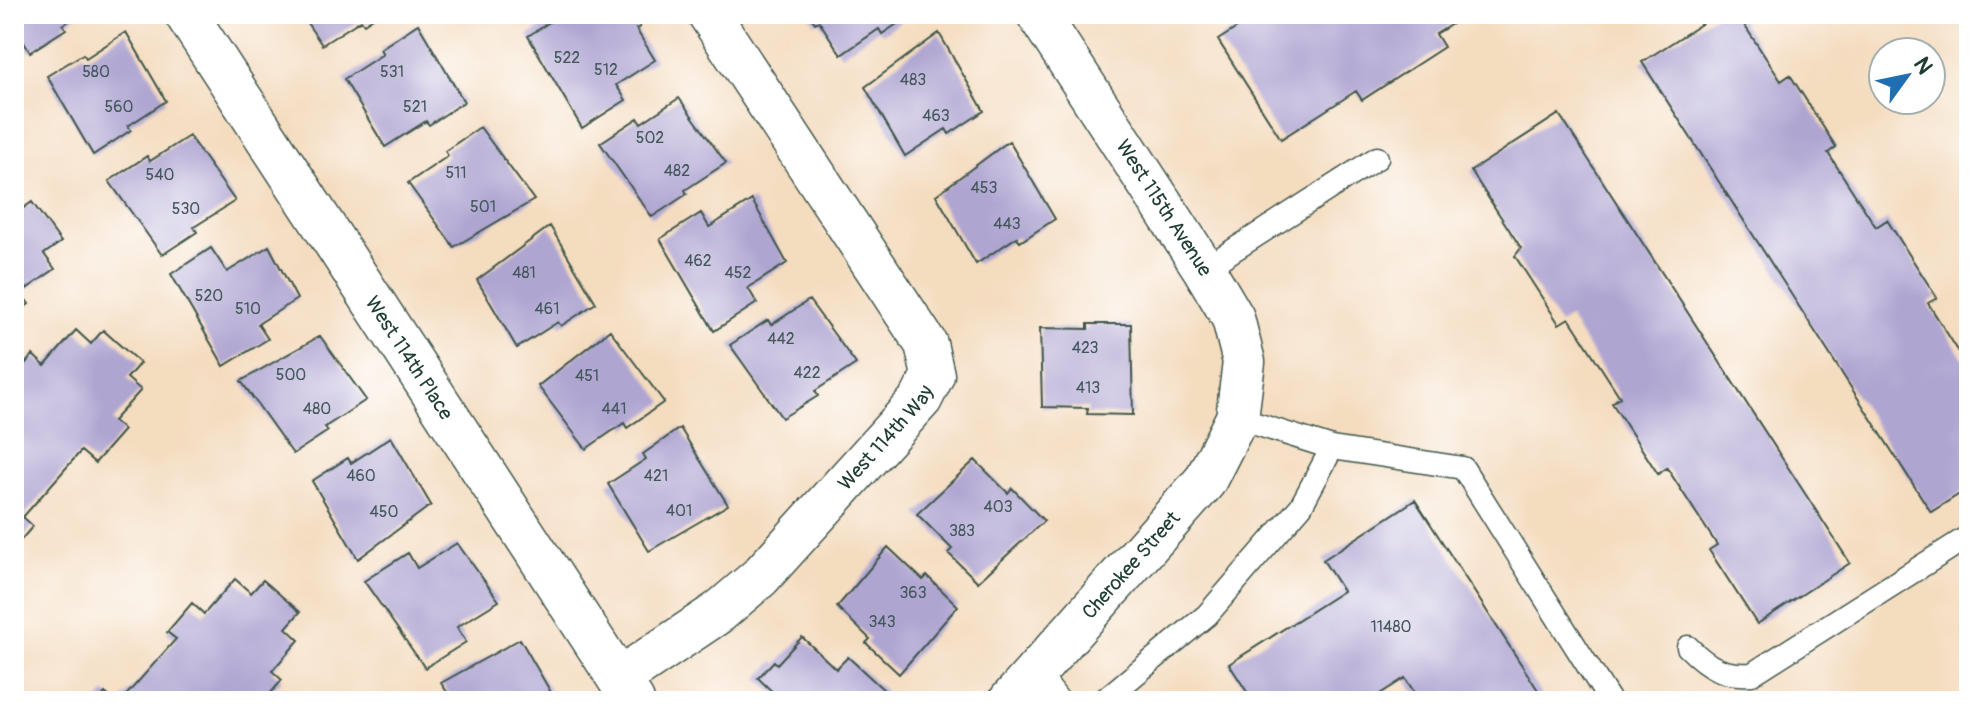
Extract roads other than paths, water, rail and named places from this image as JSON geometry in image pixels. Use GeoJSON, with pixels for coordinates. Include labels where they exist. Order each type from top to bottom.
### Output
{"type":"FeatureCollection","features":[{"type":"Feature","properties":{"kind":"street","name":"West 114th Place"},"geometry":{"type":"LineString","coordinates":[[186,14],[626,690]]}},
{"type":"Feature","properties":{"kind":"street","name":"West 114th Way"},"geometry":{"type":"LineString","coordinates":[[626,690],[760,577],[921,399],[933,375],[926,344],[709,14]]}},
{"type":"Feature","properties":{"kind":"street","name":"West 115th Avenue"},"geometry":{"type":"LineString","coordinates":[[1038,14],[1233,318],[1244,362],[1237,418]]}},
{"type":"Feature","properties":{"kind":"street","name":"Cherokee Street"},"geometry":{"type":"LineString","coordinates":[[1035,691],[1205,481],[1237,418]]}},
{"type":"Feature","properties":{"kind":"lane"},"geometry":{"type":"LineString","coordinates":[[1204,269],[1377,158]]}},
{"type":"Feature","properties":{"kind":"lane"},"geometry":{"type":"LineString","coordinates":[[1237,418],[1332,448],[1463,468],[1610,701]]}},
{"type":"Feature","properties":{"kind":"lane"},"geometry":{"type":"LineString","coordinates":[[1103,701],[1207,615],[1301,506],[1332,448]]}},
{"type":"Feature","properties":{"kind":"lane"},"geometry":{"type":"LineString","coordinates":[[1688,647],[1707,665],[1731,676],[1752,674],[1969,536]]}}]}
